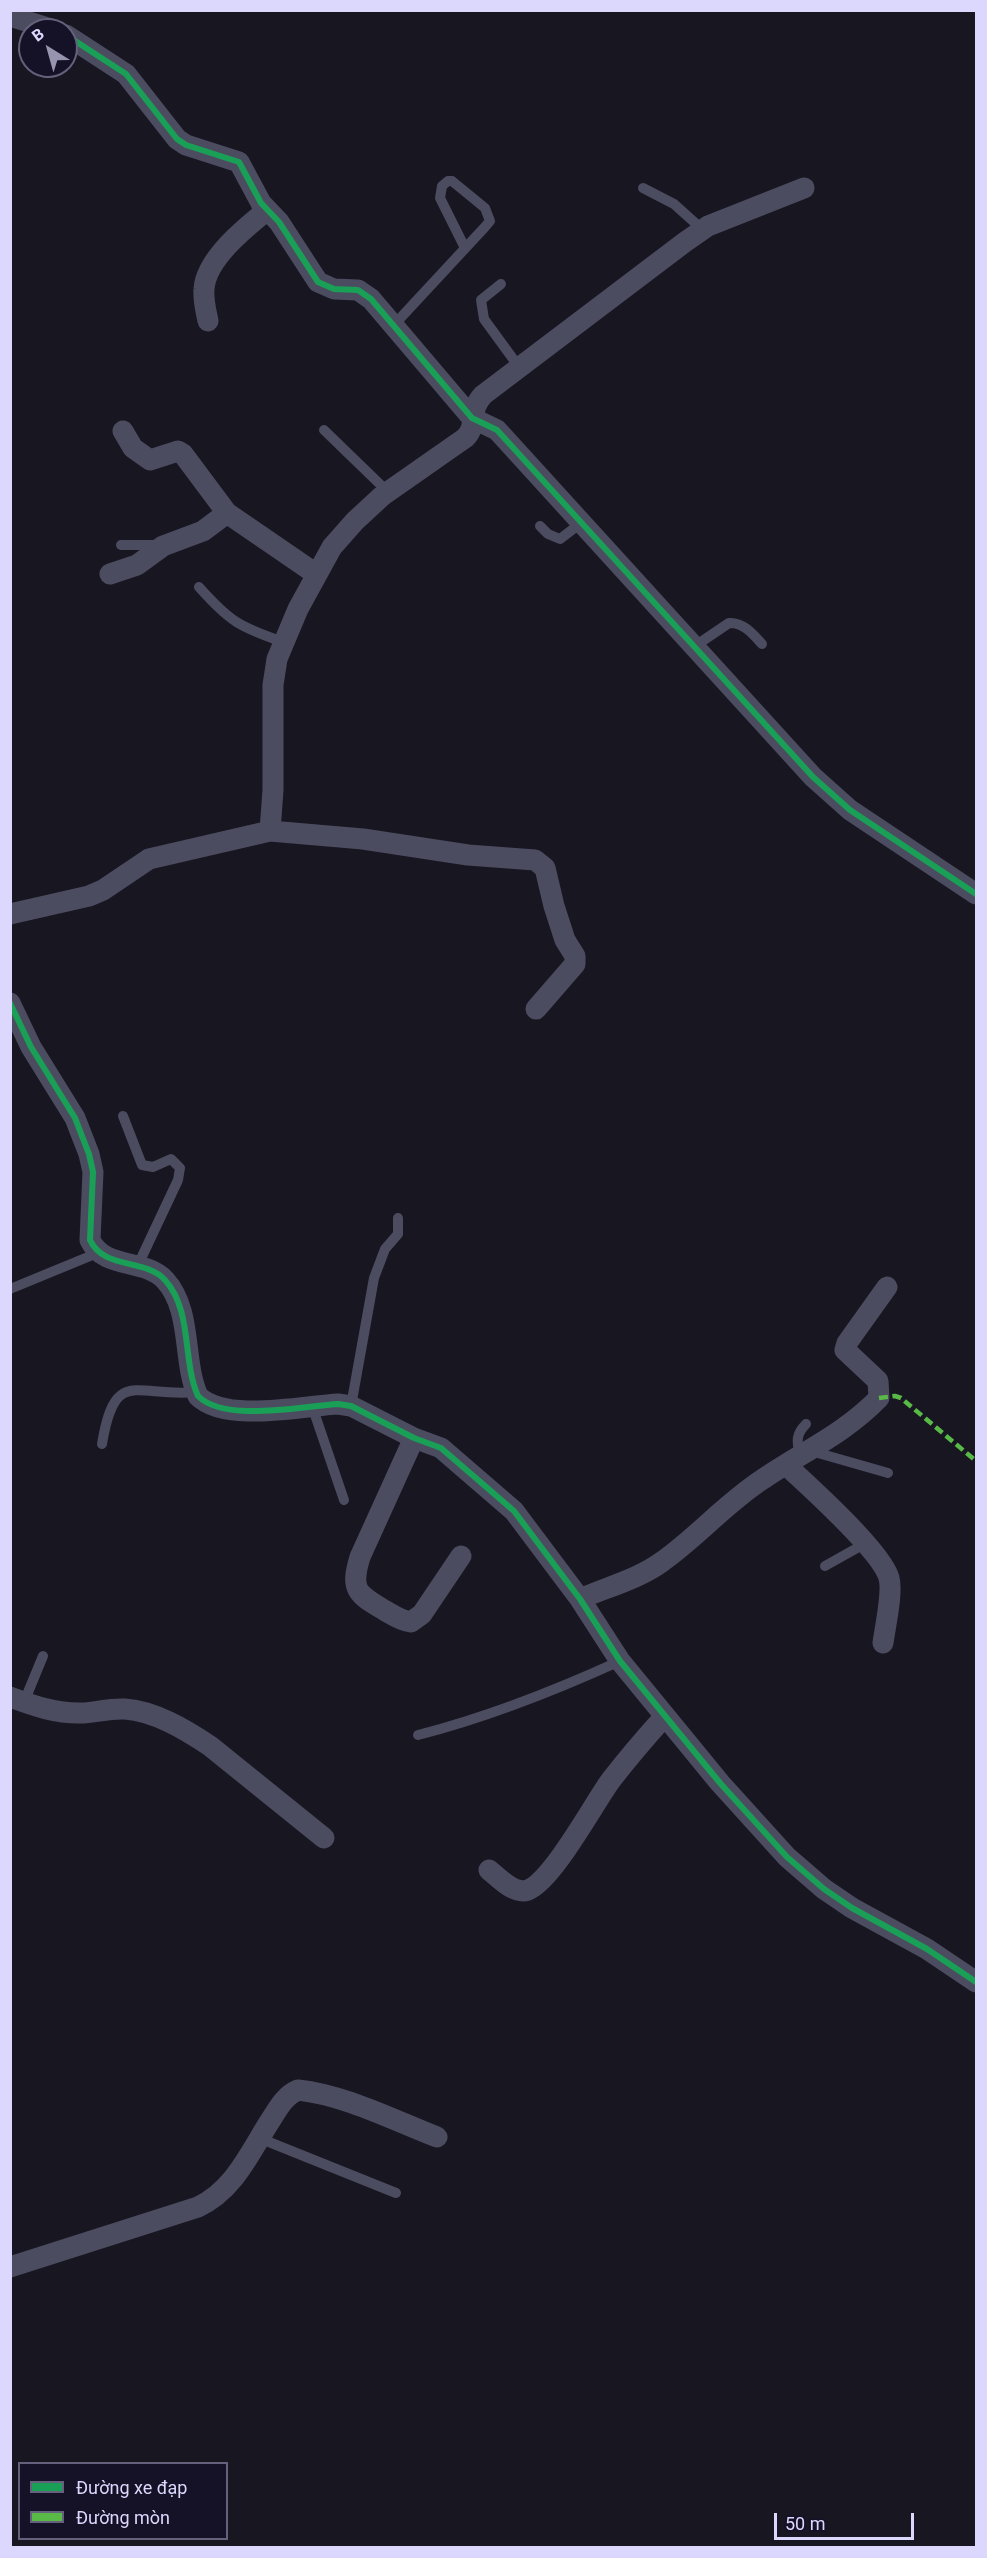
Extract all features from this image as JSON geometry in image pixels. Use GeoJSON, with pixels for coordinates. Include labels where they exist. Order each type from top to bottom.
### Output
{"type":"FeatureCollection","features":[{"type":"Feature","properties":{"kind":"street"},"geometry":{"type":"LineString","coordinates":[[78,42],[126,74],[177,139],[186,145],[239,162],[266,210],[279,222],[318,282],[334,289],[358,290],[370,299],[472,418],[497,430],[832,796],[976,894]]}},
{"type":"Feature","properties":{"kind":"street"},"geometry":{"type":"LineString","coordinates":[[270,831],[273,790],[273,685],[283,642],[316,574],[341,535],[388,492],[465,438],[470,433],[478,401],[519,367],[703,230],[734,215],[804,188]]}},
{"type":"Feature","properties":{"kind":"street"},"geometry":{"type":"LineString","coordinates":[[208,321],[204,289],[206,278],[238,234],[266,210]]}},
{"type":"Feature","properties":{"kind":"street"},"geometry":{"type":"LineString","coordinates":[[123,431],[133,448],[150,460],[178,451],[183,454],[227,513],[316,574]]}},
{"type":"Feature","properties":{"kind":"street"},"geometry":{"type":"LineString","coordinates":[[110,574],[137,566],[163,546],[203,531],[227,513]]}},
{"type":"Feature","properties":{"kind":"street"},"geometry":{"type":"LineString","coordinates":[[10,914],[89,896],[103,890],[149,859],[270,831],[363,839],[468,855],[527,859],[540,862],[545,868],[565,940],[574,956],[575,964],[536,1009]]}},
{"type":"Feature","properties":{"kind":"street"},"geometry":{"type":"LineString","coordinates":[[10,1003],[31,1047],[83,1136],[93,1172],[89,1236],[92,1244],[100,1252],[117,1261],[150,1269],[160,1276],[175,1295],[196,1392],[206,1403],[228,1410],[351,1406],[450,1454],[514,1511],[580,1599],[620,1661],[780,1849],[809,1877],[852,1908],[927,1948],[976,1982]]}},
{"type":"Feature","properties":{"kind":"street"},"geometry":{"type":"LineString","coordinates":[[580,1599],[644,1573],[663,1562],[719,1511],[763,1478],[828,1441],[859,1419],[879,1398],[878,1381],[845,1350],[846,1343],[887,1287]]}},
{"type":"Feature","properties":{"kind":"street"},"geometry":{"type":"LineString","coordinates":[[414,1438],[360,1557],[354,1576],[358,1592],[365,1600],[411,1622],[422,1614],[461,1556]]}},
{"type":"Feature","properties":{"kind":"street"},"geometry":{"type":"LineString","coordinates":[[798,1457],[883,1565],[890,1580],[884,1643]]}},
{"type":"Feature","properties":{"kind":"street"},"geometry":{"type":"LineString","coordinates":[[17,1699],[55,1711],[83,1713],[127,1709],[151,1715],[190,1733],[210,1746],[324,1838]]}},
{"type":"Feature","properties":{"kind":"street"},"geometry":{"type":"LineString","coordinates":[[489,1870],[517,1891],[528,1890],[539,1882],[574,1839],[611,1780],[665,1716]]}},
{"type":"Feature","properties":{"kind":"street"},"geometry":{"type":"LineString","coordinates":[[10,2267],[198,2207],[216,2198],[232,2182],[283,2101],[298,2090],[312,2091],[363,2108],[437,2137]]}},
{"type":"Feature","properties":{"kind":"lane"},"geometry":{"type":"LineString","coordinates":[[393,326],[490,221],[490,216],[473,197],[448,181],[442,186],[440,198],[465,248]]}},
{"type":"Feature","properties":{"kind":"lane"},"geometry":{"type":"LineString","coordinates":[[643,189],[674,204],[703,230]]}},
{"type":"Feature","properties":{"kind":"lane"},"geometry":{"type":"LineString","coordinates":[[501,284],[481,300],[484,319],[519,367]]}},
{"type":"Feature","properties":{"kind":"lane"},"geometry":{"type":"LineString","coordinates":[[324,430],[388,492]]}},
{"type":"Feature","properties":{"kind":"lane"},"geometry":{"type":"LineString","coordinates":[[540,526],[548,534],[560,538],[581,524]]}},
{"type":"Feature","properties":{"kind":"lane"},"geometry":{"type":"LineString","coordinates":[[121,545],[163,546]]}},
{"type":"Feature","properties":{"kind":"lane"},"geometry":{"type":"LineString","coordinates":[[199,587],[225,616],[253,631],[283,642]]}},
{"type":"Feature","properties":{"kind":"lane"},"geometry":{"type":"LineString","coordinates":[[696,646],[729,623],[734,622],[740,624],[762,644]]}},
{"type":"Feature","properties":{"kind":"lane"},"geometry":{"type":"LineString","coordinates":[[123,1116],[142,1165],[153,1167],[171,1159],[180,1168],[178,1180],[138,1266]]}},
{"type":"Feature","properties":{"kind":"lane"},"geometry":{"type":"LineString","coordinates":[[351,1406],[374,1278],[385,1249],[398,1234],[398,1218]]}},
{"type":"Feature","properties":{"kind":"lane"},"geometry":{"type":"LineString","coordinates":[[10,1289],[100,1252]]}},
{"type":"Feature","properties":{"kind":"lane"},"geometry":{"type":"LineString","coordinates":[[102,1444],[111,1403],[119,1395],[144,1388],[166,1393],[196,1392]]}},
{"type":"Feature","properties":{"kind":"lane"},"geometry":{"type":"LineString","coordinates":[[312,1406],[344,1500]]}},
{"type":"Feature","properties":{"kind":"lane"},"geometry":{"type":"LineString","coordinates":[[806,1424],[798,1432],[798,1457],[888,1473]]}},
{"type":"Feature","properties":{"kind":"lane"},"geometry":{"type":"LineString","coordinates":[[825,1566],[866,1543]]}},
{"type":"Feature","properties":{"kind":"lane"},"geometry":{"type":"LineString","coordinates":[[17,1699],[43,1656]]}},
{"type":"Feature","properties":{"kind":"lane"},"geometry":{"type":"LineString","coordinates":[[418,1735],[519,1705],[620,1661]]}},
{"type":"Feature","properties":{"kind":"lane"},"geometry":{"type":"LineString","coordinates":[[259,2138],[396,2193]]}},
{"type":"Feature","properties":{"kind":"marked path"},"geometry":{"type":"LineString","coordinates":[[879,1398],[895,1396],[901,1398],[976,1461]]}},
{"type":"Feature","properties":{"kind":"cycle path"},"geometry":{"type":"LineString","coordinates":[[78,43],[126,74],[177,139],[186,145],[239,162],[261,203],[279,222],[318,282],[334,289],[358,290],[371,299],[472,418],[497,430],[813,777],[850,810],[976,894]]}},
{"type":"Feature","properties":{"kind":"cycle path"},"geometry":{"type":"LineString","coordinates":[[10,1003],[31,1047],[75,1118],[89,1154],[93,1172],[90,1240],[105,1256],[157,1273],[174,1292],[184,1321],[190,1367],[198,1396],[210,1404],[245,1411],[338,1404],[351,1406],[414,1438],[441,1448],[514,1511],[580,1599],[620,1661],[720,1783],[787,1857],[824,1889],[852,1908],[927,1949],[976,1982]]}}]}
